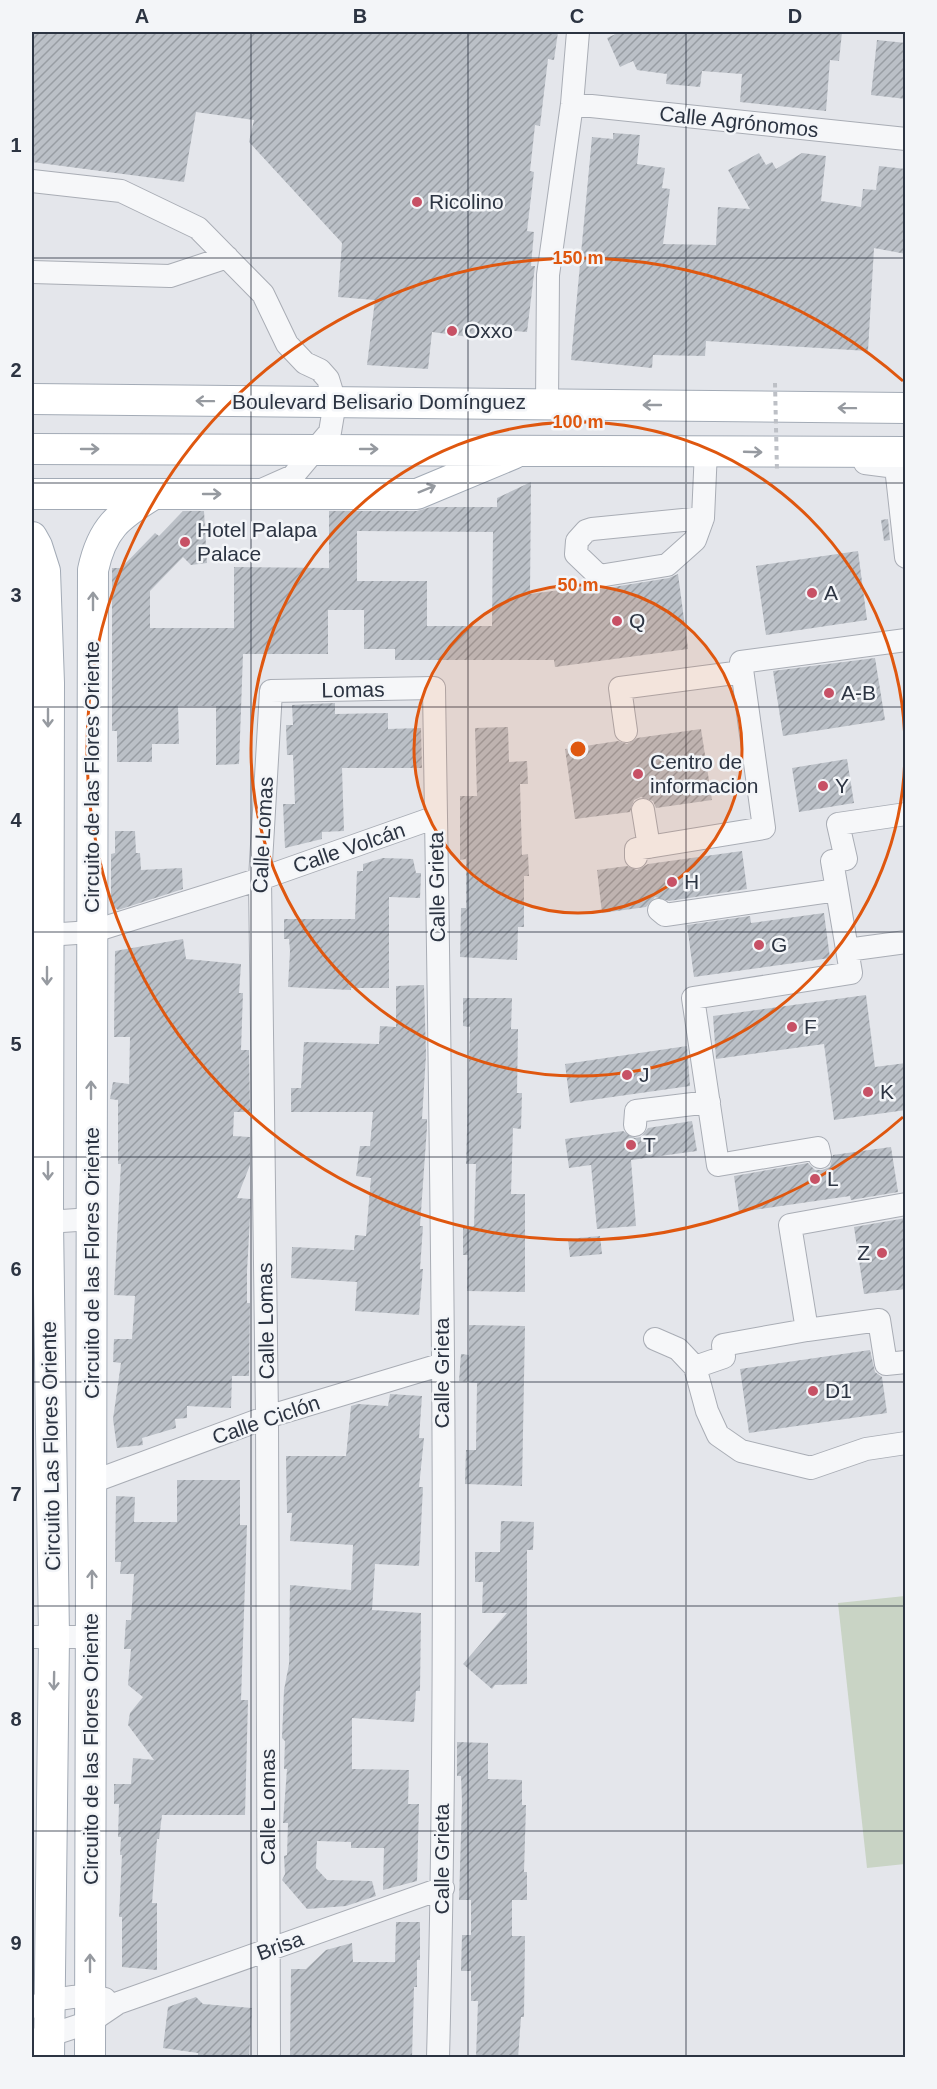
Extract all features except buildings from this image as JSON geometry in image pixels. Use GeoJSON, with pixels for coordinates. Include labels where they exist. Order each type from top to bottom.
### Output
{"type":"FeatureCollection","features":[{"type":"Feature","properties":{"kind":"main road","name":"Boulevard Belisario Domínguez"},"geometry":{"type":"LineString","coordinates":[[32,399],[906,408]]}},
{"type":"Feature","properties":{"kind":"main road"},"geometry":{"type":"LineString","coordinates":[[579,449],[580,405]]}},
{"type":"Feature","properties":{"kind":"main road"},"geometry":{"type":"LineString","coordinates":[[32,449],[706,450],[784,462],[901,460]]}},
{"type":"Feature","properties":{"kind":"main road"},"geometry":{"type":"LineString","coordinates":[[32,494],[417,494],[527,449]]}},
{"type":"Feature","properties":{"kind":"main road","name":"Circuito de las Flores Oriente"},"geometry":{"type":"LineString","coordinates":[[90,2058],[99,2007],[92,1637],[93,570],[99,546],[113,524],[129,509],[154,494]]}},
{"type":"Feature","properties":{"kind":"main road","name":"Circuito Las Flores Oriente"},"geometry":{"type":"LineString","coordinates":[[32,537],[45,571],[40,683],[39,937],[43,1637],[40,2004],[43,2044]]}},
{"type":"Feature","properties":{"kind":"street"},"geometry":{"type":"LineString","coordinates":[[548,404],[548,275],[572,104],[578,32]]}},
{"type":"Feature","properties":{"kind":"street","name":"Calle Agrónomos"},"geometry":{"type":"LineString","coordinates":[[572,104],[906,139]]}},
{"type":"Feature","properties":{"kind":"street"},"geometry":{"type":"LineString","coordinates":[[32,181],[121,191],[198,228],[263,294],[287,344],[305,363],[320,370],[328,379],[334,402],[330,432],[293,476],[252,494]]}},
{"type":"Feature","properties":{"kind":"street"},"geometry":{"type":"LineString","coordinates":[[32,272],[170,276],[227,257]]}},
{"type":"Feature","properties":{"kind":"street"},"geometry":{"type":"LineString","coordinates":[[703,518],[592,529],[586,531],[577,541],[576,554],[599,576],[667,565],[695,540],[703,518],[706,450]]}},
{"type":"Feature","properties":{"kind":"street"},"geometry":{"type":"LineString","coordinates":[[901,460],[905,546]]}},
{"type":"Feature","properties":{"kind":"street"},"geometry":{"type":"LineString","coordinates":[[643,810],[643,852],[764,828],[741,662],[906,640]]}},
{"type":"Feature","properties":{"kind":"street"},"geometry":{"type":"LineString","coordinates":[[626,731],[615,680],[742,672]]}},
{"type":"Feature","properties":{"kind":"street","name":"Lomas"},"geometry":{"type":"LineString","coordinates":[[271,691],[434,688]]}},
{"type":"Feature","properties":{"kind":"street","name":"Calle Grieta"},"geometry":{"type":"LineString","coordinates":[[434,688],[443,1364],[443,1888],[438,2058]]}},
{"type":"Feature","properties":{"kind":"street","name":"Calle Lomas"},"geometry":{"type":"LineString","coordinates":[[269,2058],[267,1418],[260,879],[271,691]]}},
{"type":"Feature","properties":{"kind":"street"},"geometry":{"type":"LineString","coordinates":[[820,1157],[818,1148],[718,1165],[693,998],[760,978],[851,973],[832,861],[846,859],[838,824],[906,814]]}},
{"type":"Feature","properties":{"kind":"street","name":"Calle Volcán"},"geometry":{"type":"LineString","coordinates":[[39,937],[91,932],[260,879],[436,817]]}},
{"type":"Feature","properties":{"kind":"street"},"geometry":{"type":"LineString","coordinates":[[659,910],[665,915],[837,890]]}},
{"type":"Feature","properties":{"kind":"street"},"geometry":{"type":"LineString","coordinates":[[847,950],[906,942]]}},
{"type":"Feature","properties":{"kind":"street"},"geometry":{"type":"LineString","coordinates":[[636,1110],[709,1102]]}},
{"type":"Feature","properties":{"kind":"street"},"geometry":{"type":"LineString","coordinates":[[807,1330],[790,1225],[906,1204]]}},
{"type":"Feature","properties":{"kind":"street"},"geometry":{"type":"LineString","coordinates":[[40,1222],[92,1220]]}},
{"type":"Feature","properties":{"kind":"street"},"geometry":{"type":"LineString","coordinates":[[695,1367],[724,1357],[723,1345],[879,1320],[886,1364],[906,1362]]}},
{"type":"Feature","properties":{"kind":"street"},"geometry":{"type":"LineString","coordinates":[[655,1339],[678,1349],[695,1367],[707,1411],[718,1435],[741,1451],[811,1468],[866,1449],[906,1443]]}},
{"type":"Feature","properties":{"kind":"street","name":"Calle Ciclón"},"geometry":{"type":"LineString","coordinates":[[92,1482],[267,1418],[443,1364]]}},
{"type":"Feature","properties":{"kind":"street"},"geometry":{"type":"LineString","coordinates":[[43,1637],[92,1637]]}},
{"type":"Feature","properties":{"kind":"street","name":"Brisa"},"geometry":{"type":"LineString","coordinates":[[99,2007],[443,1888]]}},
{"type":"Feature","properties":{"kind":"street"},"geometry":{"type":"LineString","coordinates":[[40,2004],[99,2007]]}},
{"type":"Feature","properties":{"kind":"street"},"geometry":{"type":"LineString","coordinates":[[43,2044],[99,2007]]}},
{"type":"Feature","properties":{"kind":"path"},"geometry":{"type":"LineString","coordinates":[[775,383],[784,462]]}},
{"type":"Feature","properties":{"kind":"green space"},"geometry":{"type":"Polygon","coordinates":[[[905,1596],[905,1864],[867,1868],[838,1603],[905,1596]]]}},
{"type":"Feature","properties":{"kind":"place","name":"Ricolino"},"geometry":{"type":"Point","coordinates":[417,202]}},
{"type":"Feature","properties":{"kind":"place","name":"Oxxo"},"geometry":{"type":"Point","coordinates":[452,331]}},
{"type":"Feature","properties":{"kind":"place","name":"Hotel Palapa Palace"},"geometry":{"type":"Point","coordinates":[185,542]}},
{"type":"Feature","properties":{"kind":"place","name":"A"},"geometry":{"type":"Point","coordinates":[812,593]}},
{"type":"Feature","properties":{"kind":"place","name":"Q"},"geometry":{"type":"Point","coordinates":[617,621]}},
{"type":"Feature","properties":{"kind":"place","name":"A-B"},"geometry":{"type":"Point","coordinates":[829,693]}},
{"type":"Feature","properties":{"kind":"place","name":"Centro de informacion"},"geometry":{"type":"Point","coordinates":[638,774]}},
{"type":"Feature","properties":{"kind":"place","name":"Y"},"geometry":{"type":"Point","coordinates":[823,786]}},
{"type":"Feature","properties":{"kind":"place","name":"H"},"geometry":{"type":"Point","coordinates":[672,882]}},
{"type":"Feature","properties":{"kind":"place","name":"G"},"geometry":{"type":"Point","coordinates":[759,945]}},
{"type":"Feature","properties":{"kind":"place","name":"F"},"geometry":{"type":"Point","coordinates":[792,1027]}},
{"type":"Feature","properties":{"kind":"place","name":"J"},"geometry":{"type":"Point","coordinates":[627,1075]}},
{"type":"Feature","properties":{"kind":"place","name":"K"},"geometry":{"type":"Point","coordinates":[868,1092]}},
{"type":"Feature","properties":{"kind":"place","name":"T"},"geometry":{"type":"Point","coordinates":[631,1145]}},
{"type":"Feature","properties":{"kind":"place","name":"L"},"geometry":{"type":"Point","coordinates":[815,1179]}},
{"type":"Feature","properties":{"kind":"place","name":"Z"},"geometry":{"type":"Point","coordinates":[882,1253]}},
{"type":"Feature","properties":{"kind":"place","name":"D1"},"geometry":{"type":"Point","coordinates":[813,1391]}}]}
